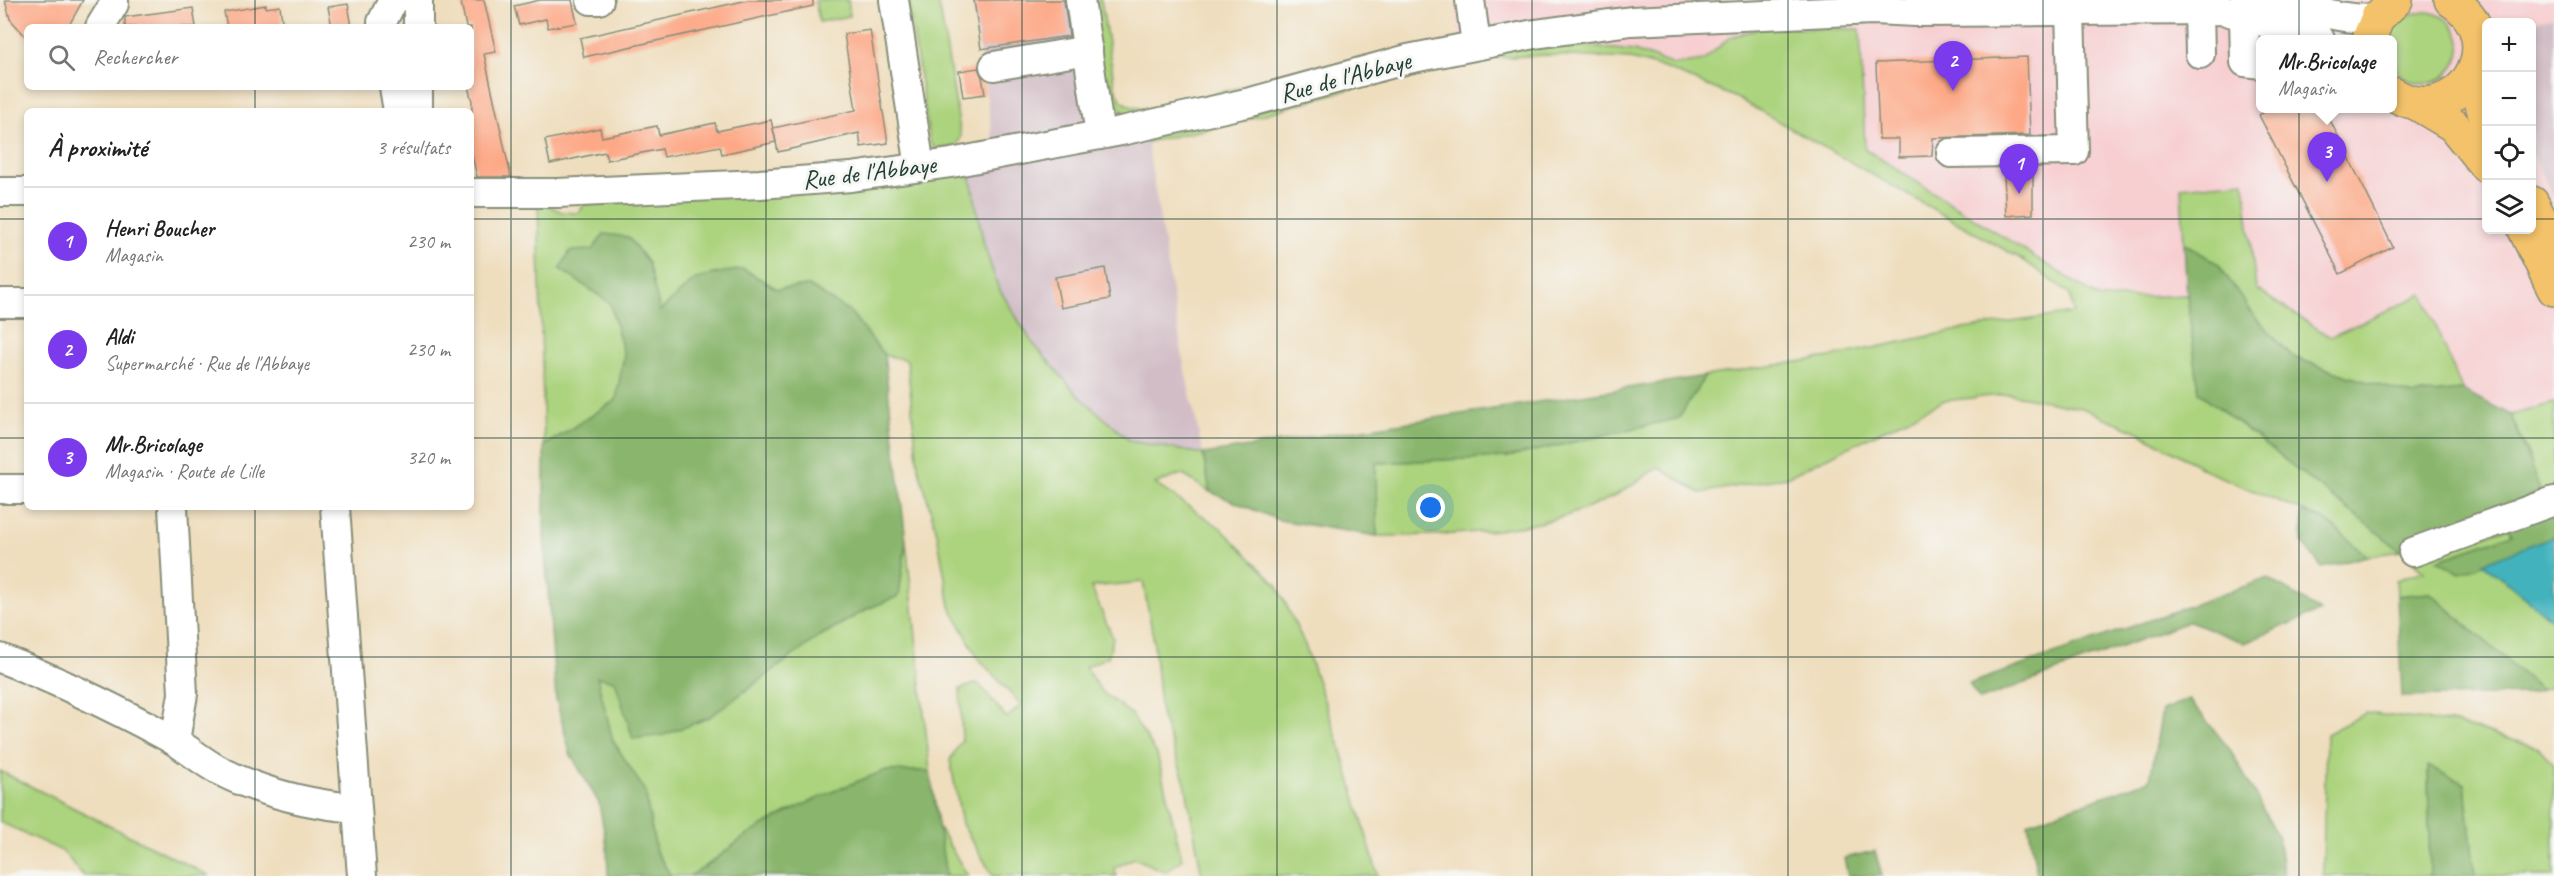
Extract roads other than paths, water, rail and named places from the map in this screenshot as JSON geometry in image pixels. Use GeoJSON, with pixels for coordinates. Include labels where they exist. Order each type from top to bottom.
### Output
{"type":"FeatureCollection","features":[{"type":"Feature","properties":{"kind":"main road"},"geometry":{"type":"LineString","coordinates":[[2451,0],[2466,11],[2477,32],[2479,47],[2475,70],[2482,104]]}},
{"type":"Feature","properties":{"kind":"main road"},"geometry":{"type":"LineString","coordinates":[[2404,98],[2434,103],[2451,96],[2465,85],[2475,70]]}},
{"type":"Feature","properties":{"kind":"main road"},"geometry":{"type":"LineString","coordinates":[[2404,98],[2453,125],[2482,160]]}},
{"type":"Feature","properties":{"kind":"main road"},"geometry":{"type":"LineString","coordinates":[[2536,211],[2554,246]]}},
{"type":"Feature","properties":{"kind":"main road"},"geometry":{"type":"LineString","coordinates":[[2527,234],[2554,289]]}},
{"type":"Feature","properties":{"kind":"street"},"geometry":{"type":"LineString","coordinates":[[102,24],[114,4],[114,0]]}},
{"type":"Feature","properties":{"kind":"street"},"geometry":{"type":"LineString","coordinates":[[382,24],[393,0]]}},
{"type":"Feature","properties":{"kind":"street"},"geometry":{"type":"LineString","coordinates":[[418,0],[418,24]]}},
{"type":"Feature","properties":{"kind":"street"},"geometry":{"type":"LineString","coordinates":[[591,0],[599,0]]}},
{"type":"Feature","properties":{"kind":"street"},"geometry":{"type":"LineString","coordinates":[[894,0],[920,166]]}},
{"type":"Feature","properties":{"kind":"street"},"geometry":{"type":"LineString","coordinates":[[1080,0],[1101,135]]}},
{"type":"Feature","properties":{"kind":"street"},"geometry":{"type":"LineString","coordinates":[[1470,0],[1476,44]]}},
{"type":"Feature","properties":{"kind":"street","name":"Rue de l'Abbaye"},"geometry":{"type":"LineString","coordinates":[[2222,12],[2237,6],[2290,5],[2341,18],[2361,20],[2382,14]]}},
{"type":"Feature","properties":{"kind":"street","name":"Rue de l'Abbaye"},"geometry":{"type":"LineString","coordinates":[[474,193],[557,193],[760,184],[851,177],[1101,135],[1251,102],[1408,59],[1476,44],[1631,21],[1916,6],[2067,7],[2222,12],[2305,35]]}},
{"type":"Feature","properties":{"kind":"street"},"geometry":{"type":"LineString","coordinates":[[1951,153],[2074,151],[2067,7]]}},
{"type":"Feature","properties":{"kind":"street"},"geometry":{"type":"LineString","coordinates":[[2200,54],[2222,12]]}},
{"type":"Feature","properties":{"kind":"street"},"geometry":{"type":"LineString","coordinates":[[2222,12],[2245,62],[2256,63]]}},
{"type":"Feature","properties":{"kind":"street"},"geometry":{"type":"LineString","coordinates":[[994,66],[1088,50]]}},
{"type":"Feature","properties":{"kind":"street"},"geometry":{"type":"LineString","coordinates":[[394,90],[397,108]]}},
{"type":"Feature","properties":{"kind":"street"},"geometry":{"type":"LineString","coordinates":[[418,90],[418,108]]}},
{"type":"Feature","properties":{"kind":"street"},"geometry":{"type":"LineString","coordinates":[[0,192],[24,192]]}},
{"type":"Feature","properties":{"kind":"street"},"geometry":{"type":"LineString","coordinates":[[0,303],[24,303]]}},
{"type":"Feature","properties":{"kind":"street"},"geometry":{"type":"LineString","coordinates":[[0,489],[24,489]]}},
{"type":"Feature","properties":{"kind":"street"},"geometry":{"type":"LineString","coordinates":[[2413,552],[2554,501]]}},
{"type":"Feature","properties":{"kind":"street"},"geometry":{"type":"LineString","coordinates":[[173,510],[183,694],[175,741]]}},
{"type":"Feature","properties":{"kind":"street"},"geometry":{"type":"LineString","coordinates":[[335,510],[362,876]]}},
{"type":"Feature","properties":{"kind":"street"},"geometry":{"type":"LineString","coordinates":[[0,658],[106,704],[175,741],[219,770],[251,785],[289,798],[356,808]]}},
{"type":"Feature","properties":{"kind":"water"},"geometry":{"type":"Polygon","coordinates":[[[2554,536],[2554,621],[2483,563],[2554,536]]]}},
{"type":"Feature","properties":{"kind":"place","name":"Aldi"},"geometry":{"type":"Point","coordinates":[1953,91]}},
{"type":"Feature","properties":{"kind":"place","name":"Mr.Bricolage"},"geometry":{"type":"Point","coordinates":[2327,182]}},
{"type":"Feature","properties":{"kind":"place","name":"Henri Boucher"},"geometry":{"type":"Point","coordinates":[2019,194]}}]}
